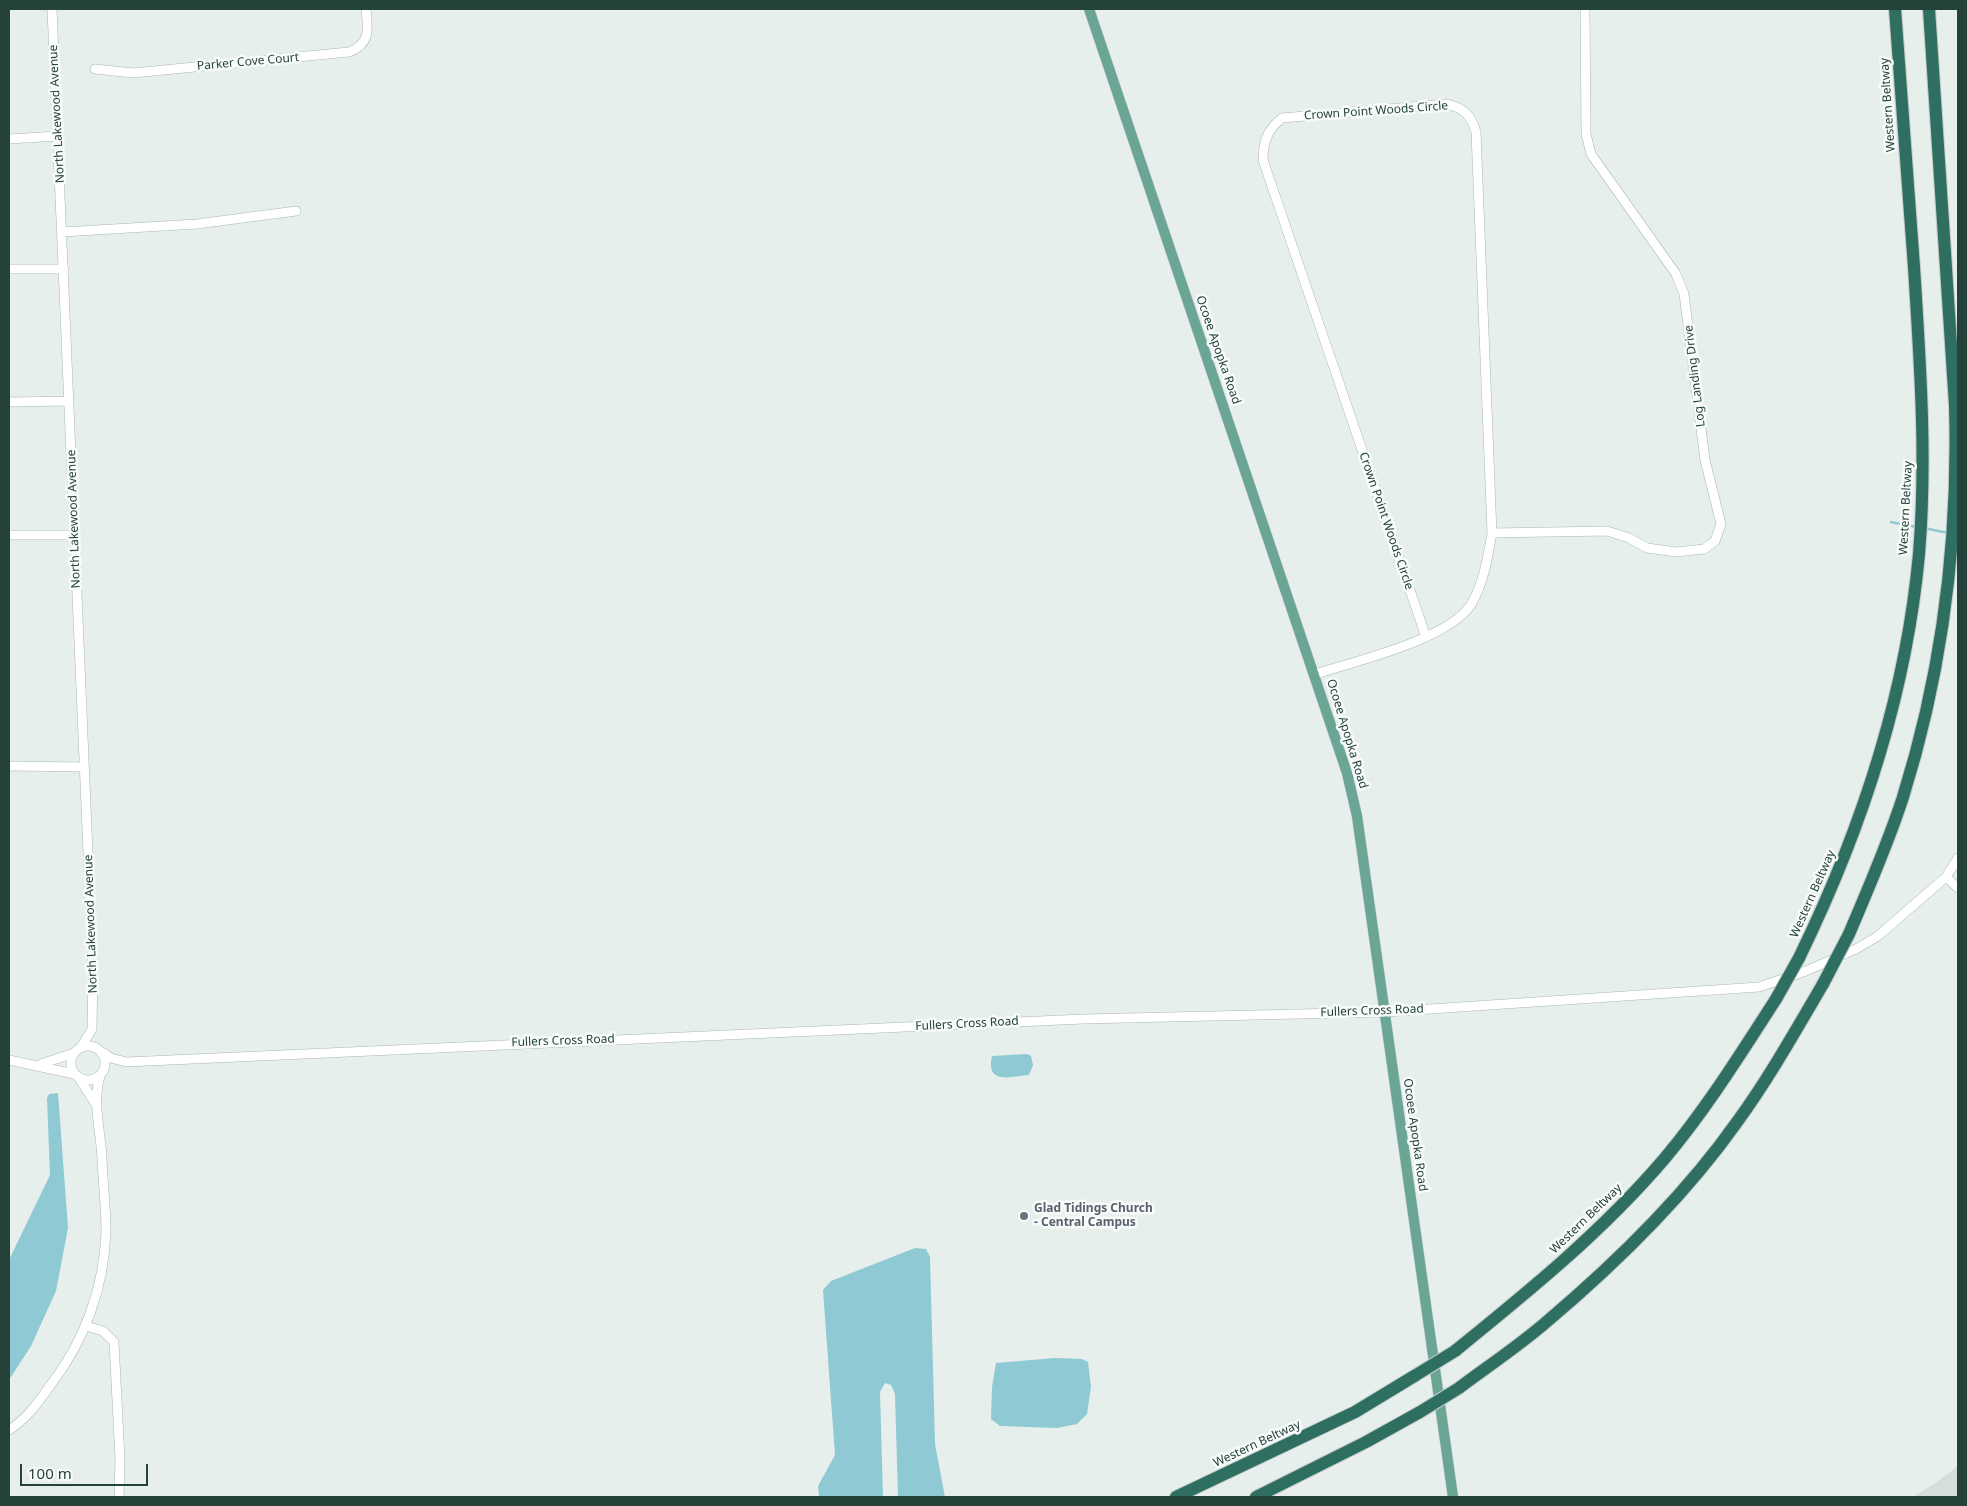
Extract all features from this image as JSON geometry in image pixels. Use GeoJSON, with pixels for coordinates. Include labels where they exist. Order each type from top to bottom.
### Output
{"type":"FeatureCollection","features":[{"type":"Feature","properties":{"kind":"highway","name":"Western Beltway"},"geometry":{"type":"LineString","coordinates":[[1176,1497],[1355,1412],[1455,1351],[1545,1278],[1610,1218],[1665,1158],[1717,1091],[1776,999],[1799,958],[1853,837],[1874,773],[1904,655],[1918,557],[1922,507],[1921,380],[1895,9]]}},
{"type":"Feature","properties":{"kind":"highway"},"geometry":{"type":"LineString","coordinates":[[1256,1497],[1366,1442],[1459,1388],[1550,1318],[1610,1265],[1680,1192],[1736,1123],[1778,1061],[1823,984],[1849,934],[1891,831],[1915,755],[1932,688],[1951,564],[1956,512],[1955,405],[1929,9]]}},
{"type":"Feature","properties":{"kind":"main road","name":"Ocoee Apopka Road"},"geometry":{"type":"LineString","coordinates":[[1089,9],[1340,749],[1357,816],[1453,1497]]}},
{"type":"Feature","properties":{"kind":"street","name":"North Lakewood Avenue"},"geometry":{"type":"LineString","coordinates":[[52,9],[94,970],[92,1029],[100,1050]]}},
{"type":"Feature","properties":{"kind":"street","name":"Parker Cove Court"},"geometry":{"type":"LineString","coordinates":[[94,69],[132,73],[349,52],[359,49],[366,42],[369,31],[366,9]]}},
{"type":"Feature","properties":{"kind":"street","name":"Log Landing Drive"},"geometry":{"type":"LineString","coordinates":[[1492,533],[1606,531],[1629,538],[1647,548],[1676,552],[1704,549],[1714,541],[1721,524],[1705,460],[1684,294],[1676,274],[1602,173],[1589,147],[1586,134],[1586,9]]}},
{"type":"Feature","properties":{"kind":"street","name":"Crown Point Woods Circle"},"geometry":{"type":"LineString","coordinates":[[1315,674],[1426,637],[1453,623],[1472,603],[1484,572],[1492,533],[1476,132],[1471,117],[1459,107],[1446,104],[1282,118],[1271,127],[1263,144],[1263,160],[1426,637]]}},
{"type":"Feature","properties":{"kind":"street"},"geometry":{"type":"LineString","coordinates":[[9,139],[58,136]]}},
{"type":"Feature","properties":{"kind":"street"},"geometry":{"type":"LineString","coordinates":[[62,232],[197,224],[296,210]]}},
{"type":"Feature","properties":{"kind":"street"},"geometry":{"type":"LineString","coordinates":[[9,269],[64,269]]}},
{"type":"Feature","properties":{"kind":"street"},"geometry":{"type":"LineString","coordinates":[[9,402],[69,401]]}},
{"type":"Feature","properties":{"kind":"street"},"geometry":{"type":"LineString","coordinates":[[9,535],[75,534]]}},
{"type":"Feature","properties":{"kind":"street"},"geometry":{"type":"LineString","coordinates":[[9,766],[84,767]]}},
{"type":"Feature","properties":{"kind":"street","name":"Fullers Cross Road"},"geometry":{"type":"LineString","coordinates":[[100,1050],[111,1058],[126,1062],[1073,1019],[1385,1012],[1759,987],[1806,971],[1856,949],[1878,936],[1946,877],[1958,858]]}},
{"type":"Feature","properties":{"kind":"street"},"geometry":{"type":"LineString","coordinates":[[1946,877],[1958,888]]}},
{"type":"Feature","properties":{"kind":"street","name":"North Lakewood Avenue"},"geometry":{"type":"LineString","coordinates":[[78,1050],[92,1029]]}},
{"type":"Feature","properties":{"kind":"street"},"geometry":{"type":"LineString","coordinates":[[9,1430],[37,1404],[66,1365],[86,1326],[102,1268],[106,1232],[102,1142],[97,1105],[101,1075],[106,1062],[100,1050],[88,1045],[38,1064]]}},
{"type":"Feature","properties":{"kind":"street"},"geometry":{"type":"LineString","coordinates":[[78,1050],[71,1063],[76,1076],[97,1105]]}},
{"type":"Feature","properties":{"kind":"street"},"geometry":{"type":"LineString","coordinates":[[9,1060],[38,1064],[89,1081],[101,1075]]}},
{"type":"Feature","properties":{"kind":"street","name":"Fullers Cross Road"},"geometry":{"type":"LineString","coordinates":[[101,1075],[126,1062]]}},
{"type":"Feature","properties":{"kind":"street"},"geometry":{"type":"LineString","coordinates":[[86,1326],[103,1331],[114,1342],[120,1497]]}},
{"type":"Feature","properties":{"kind":"shaded area"},"geometry":{"type":"Polygon","coordinates":[[[1958,1466],[1958,1497],[1913,1497],[1937,1482],[1958,1466]]]}},
{"type":"Feature","properties":{"kind":"water"},"geometry":{"type":"Polygon","coordinates":[[[1027,1054],[1031,1056],[1033,1065],[1029,1075],[1002,1077],[993,1072],[991,1065],[992,1056],[1027,1054]]]}},
{"type":"Feature","properties":{"kind":"water"},"geometry":{"type":"Polygon","coordinates":[[[58,1093],[68,1228],[56,1291],[31,1346],[11,1377],[9,1377],[9,1260],[50,1175],[47,1098],[49,1094],[58,1093]]]}},
{"type":"Feature","properties":{"kind":"water"},"geometry":{"type":"Polygon","coordinates":[[[915,1248],[926,1249],[930,1257],[935,1444],[945,1497],[898,1497],[895,1394],[891,1385],[885,1383],[880,1392],[883,1497],[819,1497],[818,1486],[835,1455],[823,1290],[831,1281],[915,1248]]]}},
{"type":"Feature","properties":{"kind":"water"},"geometry":{"type":"Polygon","coordinates":[[[1055,1358],[1082,1359],[1088,1362],[1091,1387],[1087,1414],[1077,1424],[1057,1428],[1000,1426],[991,1419],[992,1387],[996,1363],[1055,1358]]]}},
{"type":"Feature","properties":{"kind":"waterway"},"geometry":{"type":"LineString","coordinates":[[1891,522],[1916,527]]}},
{"type":"Feature","properties":{"kind":"waterway"},"geometry":{"type":"LineString","coordinates":[[1924,528],[1948,533]]}},
{"type":"Feature","properties":{"kind":"place","name":"Glad Tidings Church - Central Campus"},"geometry":{"type":"Point","coordinates":[1024,1216]}}]}
